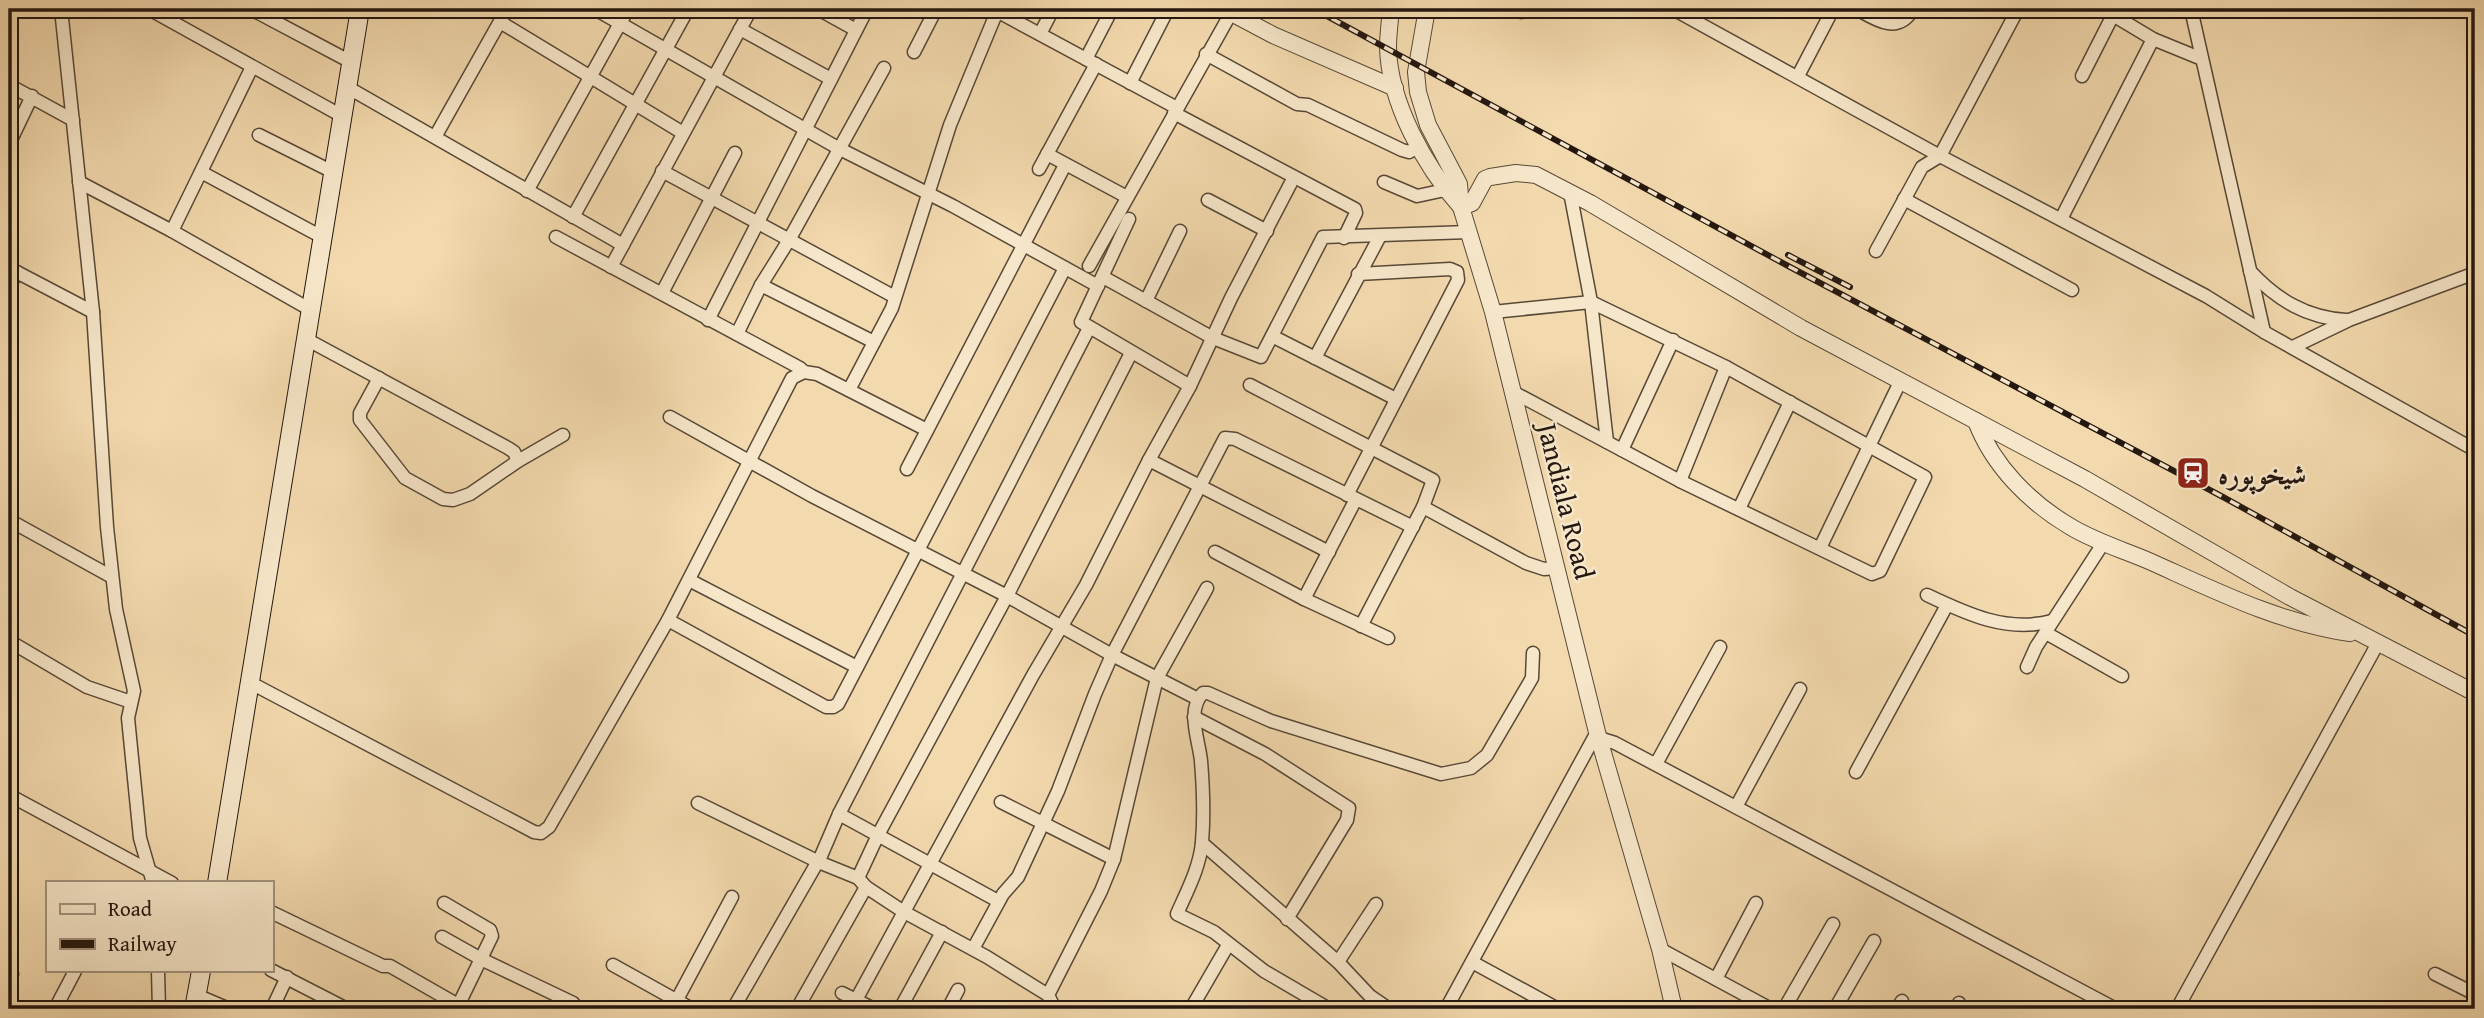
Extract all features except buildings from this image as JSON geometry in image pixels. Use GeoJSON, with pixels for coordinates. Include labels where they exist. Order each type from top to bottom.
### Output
{"type":"FeatureCollection","features":[{"type":"Feature","properties":{"kind":"main road"},"geometry":{"type":"LineString","coordinates":[[217,881],[360,9]]}},
{"type":"Feature","properties":{"kind":"main road"},"geometry":{"type":"LineString","coordinates":[[195,1002],[201,972]]}},
{"type":"Feature","properties":{"kind":"street"},"geometry":{"type":"LineString","coordinates":[[61,9],[93,312],[112,577],[116,609],[134,691],[128,718],[140,838],[152,881]]}},
{"type":"Feature","properties":{"kind":"street"},"geometry":{"type":"LineString","coordinates":[[149,9],[342,116]]}},
{"type":"Feature","properties":{"kind":"street"},"geometry":{"type":"LineString","coordinates":[[251,9],[351,62]]}},
{"type":"Feature","properties":{"kind":"street"},"geometry":{"type":"LineString","coordinates":[[595,9],[838,148],[930,194],[1065,268],[1146,301],[1213,338],[1261,357],[1321,240],[1327,236],[1345,238],[1469,232]]}},
{"type":"Feature","properties":{"kind":"street"},"geometry":{"type":"LineString","coordinates":[[527,191],[628,9]]}},
{"type":"Feature","properties":{"kind":"street"},"geometry":{"type":"LineString","coordinates":[[573,217],[688,9]]}},
{"type":"Feature","properties":{"kind":"street"},"geometry":{"type":"LineString","coordinates":[[611,267],[751,9]]}},
{"type":"Feature","properties":{"kind":"street"},"geometry":{"type":"LineString","coordinates":[[818,9],[856,30]]}},
{"type":"Feature","properties":{"kind":"street"},"geometry":{"type":"LineString","coordinates":[[708,320],[867,9]]}},
{"type":"Feature","properties":{"kind":"street"},"geometry":{"type":"LineString","coordinates":[[914,52],[936,9]]}},
{"type":"Feature","properties":{"kind":"street"},"geometry":{"type":"LineString","coordinates":[[849,390],[895,297],[950,125],[996,9],[1356,210],[1345,238]]}},
{"type":"Feature","properties":{"kind":"street"},"geometry":{"type":"LineString","coordinates":[[1040,34],[1053,9]]}},
{"type":"Feature","properties":{"kind":"street"},"geometry":{"type":"LineString","coordinates":[[1039,169],[1091,62],[1112,9]]}},
{"type":"Feature","properties":{"kind":"street"},"geometry":{"type":"LineString","coordinates":[[1130,83],[1168,9]]}},
{"type":"Feature","properties":{"kind":"street"},"geometry":{"type":"LineString","coordinates":[[1391,9],[1388,48],[1395,88],[1404,116],[1445,190],[1461,207],[1472,203],[1485,180],[1516,173],[1536,175],[1570,192],[1801,328],[2085,479],[2290,597],[2475,693]]}},
{"type":"Feature","properties":{"kind":"street","name":"Jandiala Road"},"geometry":{"type":"LineString","coordinates":[[1427,9],[1416,72],[1418,92],[1428,125],[1459,184],[1461,207],[1493,312],[1598,735],[1660,949],[1674,1009]]}},
{"type":"Feature","properties":{"kind":"street"},"geometry":{"type":"LineString","coordinates":[[1673,9],[1696,14],[1798,76],[1940,156],[2206,296],[2264,332],[2475,450]]}},
{"type":"Feature","properties":{"kind":"street"},"geometry":{"type":"LineString","coordinates":[[1798,76],[1833,9]]}},
{"type":"Feature","properties":{"kind":"street"},"geometry":{"type":"LineString","coordinates":[[1857,9],[1879,21],[1895,24],[1906,18],[1913,9]]}},
{"type":"Feature","properties":{"kind":"street"},"geometry":{"type":"LineString","coordinates":[[1876,251],[1922,167],[1940,156],[2018,9]]}},
{"type":"Feature","properties":{"kind":"street"},"geometry":{"type":"LineString","coordinates":[[2191,9],[2264,332]]}},
{"type":"Feature","properties":{"kind":"street"},"geometry":{"type":"LineString","coordinates":[[1089,266],[1227,11],[1273,35],[1395,88]]}},
{"type":"Feature","properties":{"kind":"street"},"geometry":{"type":"LineString","coordinates":[[2082,76],[2113,12],[2153,39],[2202,59]]}},
{"type":"Feature","properties":{"kind":"street"},"geometry":{"type":"LineString","coordinates":[[435,137],[502,13],[591,77],[683,133]]}},
{"type":"Feature","properties":{"kind":"street"},"geometry":{"type":"LineString","coordinates":[[740,29],[831,79]]}},
{"type":"Feature","properties":{"kind":"street"},"geometry":{"type":"LineString","coordinates":[[2061,219],[2153,39]]}},
{"type":"Feature","properties":{"kind":"street"},"geometry":{"type":"LineString","coordinates":[[1206,54],[1297,104],[1308,105],[1402,150],[1409,152],[1419,146]]}},
{"type":"Feature","properties":{"kind":"street"},"geometry":{"type":"LineString","coordinates":[[172,231],[252,67]]}},
{"type":"Feature","properties":{"kind":"street"},"geometry":{"type":"LineString","coordinates":[[737,334],[761,285],[789,240],[884,68]]}},
{"type":"Feature","properties":{"kind":"street"},"geometry":{"type":"LineString","coordinates":[[9,85],[73,120]]}},
{"type":"Feature","properties":{"kind":"street"},"geometry":{"type":"LineString","coordinates":[[347,87],[622,246]]}},
{"type":"Feature","properties":{"kind":"street"},"geometry":{"type":"LineString","coordinates":[[9,186],[10,142],[32,96]]}},
{"type":"Feature","properties":{"kind":"street"},"geometry":{"type":"LineString","coordinates":[[259,135],[333,172]]}},
{"type":"Feature","properties":{"kind":"street"},"geometry":{"type":"LineString","coordinates":[[662,293],[735,153]]}},
{"type":"Feature","properties":{"kind":"street"},"geometry":{"type":"LineString","coordinates":[[1047,154],[1128,197]]}},
{"type":"Feature","properties":{"kind":"street"},"geometry":{"type":"LineString","coordinates":[[907,468],[1065,165]]}},
{"type":"Feature","properties":{"kind":"street"},"geometry":{"type":"LineString","coordinates":[[662,171],[895,297]]}},
{"type":"Feature","properties":{"kind":"street"},"geometry":{"type":"LineString","coordinates":[[201,172],[322,237]]}},
{"type":"Feature","properties":{"kind":"street"},"geometry":{"type":"LineString","coordinates":[[856,1000],[1086,585],[1190,386],[1231,298],[1294,177]]}},
{"type":"Feature","properties":{"kind":"street"},"geometry":{"type":"LineString","coordinates":[[79,182],[311,310]]}},
{"type":"Feature","properties":{"kind":"street"},"geometry":{"type":"LineString","coordinates":[[1384,182],[1417,196],[1445,190]]}},
{"type":"Feature","properties":{"kind":"street"},"geometry":{"type":"LineString","coordinates":[[1570,192],[1591,302],[1608,442]]}},
{"type":"Feature","properties":{"kind":"street"},"geometry":{"type":"LineString","coordinates":[[1208,200],[1267,231]]}},
{"type":"Feature","properties":{"kind":"street"},"geometry":{"type":"LineString","coordinates":[[1904,200],[2072,290]]}},
{"type":"Feature","properties":{"kind":"street"},"geometry":{"type":"LineString","coordinates":[[1129,219],[1082,324],[1190,386]]}},
{"type":"Feature","properties":{"kind":"street"},"geometry":{"type":"LineString","coordinates":[[1146,301],[1180,231]]}},
{"type":"Feature","properties":{"kind":"street"},"geometry":{"type":"LineString","coordinates":[[1315,358],[1380,236]]}},
{"type":"Feature","properties":{"kind":"street"},"geometry":{"type":"LineString","coordinates":[[556,237],[804,372]]}},
{"type":"Feature","properties":{"kind":"street"},"geometry":{"type":"LineString","coordinates":[[668,620],[826,707],[838,704],[1065,268]]}},
{"type":"Feature","properties":{"kind":"street"},"geometry":{"type":"LineString","coordinates":[[1304,599],[1329,552],[1371,447],[1457,286],[1458,275],[1455,270],[1450,269],[1359,274]]}},
{"type":"Feature","properties":{"kind":"street"},"geometry":{"type":"LineString","coordinates":[[9,287],[13,270],[93,312]]}},
{"type":"Feature","properties":{"kind":"street"},"geometry":{"type":"LineString","coordinates":[[2250,271],[2271,292],[2295,308],[2315,316],[2349,320]]}},
{"type":"Feature","properties":{"kind":"street"},"geometry":{"type":"LineString","coordinates":[[2293,347],[2349,320],[2475,274]]}},
{"type":"Feature","properties":{"kind":"street"},"geometry":{"type":"LineString","coordinates":[[761,285],[874,342]]}},
{"type":"Feature","properties":{"kind":"street"},"geometry":{"type":"LineString","coordinates":[[1493,312],[1591,302],[1673,340],[1925,477],[1879,573],[1869,573],[1680,481],[1513,392]]}},
{"type":"Feature","properties":{"kind":"street"},"geometry":{"type":"LineString","coordinates":[[733,1009],[817,861],[1089,328]]}},
{"type":"Feature","properties":{"kind":"street"},"geometry":{"type":"LineString","coordinates":[[1272,336],[1396,399]]}},
{"type":"Feature","properties":{"kind":"street"},"geometry":{"type":"LineString","coordinates":[[306,339],[508,448],[514,452],[518,461]]}},
{"type":"Feature","properties":{"kind":"street"},"geometry":{"type":"LineString","coordinates":[[1622,450],[1673,340]]}},
{"type":"Feature","properties":{"kind":"street"},"geometry":{"type":"LineString","coordinates":[[797,1009],[862,883],[878,835],[1007,596],[1131,353]]}},
{"type":"Feature","properties":{"kind":"street"},"geometry":{"type":"LineString","coordinates":[[1680,481],[1726,368]]}},
{"type":"Feature","properties":{"kind":"street"},"geometry":{"type":"LineString","coordinates":[[249,682],[534,832],[541,833],[549,827],[690,580],[788,382],[804,372],[817,374],[927,430]]}},
{"type":"Feature","properties":{"kind":"street"},"geometry":{"type":"LineString","coordinates":[[379,378],[360,413],[360,419],[405,478],[443,499],[453,500],[470,494],[518,461],[564,435]]}},
{"type":"Feature","properties":{"kind":"street"},"geometry":{"type":"LineString","coordinates":[[1820,548],[1900,382]]}},
{"type":"Feature","properties":{"kind":"street"},"geometry":{"type":"LineString","coordinates":[[1250,385],[1432,479],[1433,484],[1423,507],[1361,625]]}},
{"type":"Feature","properties":{"kind":"street"},"geometry":{"type":"LineString","coordinates":[[1739,509],[1790,402]]}},
{"type":"Feature","properties":{"kind":"street"},"geometry":{"type":"LineString","coordinates":[[670,417],[917,551],[1007,596],[1112,656],[1198,699]]}},
{"type":"Feature","properties":{"kind":"street"},"geometry":{"type":"LineString","coordinates":[[1976,421],[1984,442],[2015,483],[2071,527],[2246,604],[2320,629],[2363,635]]}},
{"type":"Feature","properties":{"kind":"street"},"geometry":{"type":"LineString","coordinates":[[972,949],[998,901],[1018,877],[1058,791],[1112,656],[1224,440],[1230,438],[1413,527]]}},
{"type":"Feature","properties":{"kind":"street"},"geometry":{"type":"LineString","coordinates":[[1149,460],[1329,552]]}},
{"type":"Feature","properties":{"kind":"street"},"geometry":{"type":"LineString","coordinates":[[1423,507],[1526,563],[1544,569],[1557,568]]}},
{"type":"Feature","properties":{"kind":"street"},"geometry":{"type":"LineString","coordinates":[[9,520],[112,577]]}},
{"type":"Feature","properties":{"kind":"street"},"geometry":{"type":"LineString","coordinates":[[2027,667],[2049,627],[2104,542]]}},
{"type":"Feature","properties":{"kind":"street"},"geometry":{"type":"LineString","coordinates":[[1215,552],[1304,599],[1388,638]]}},
{"type":"Feature","properties":{"kind":"street"},"geometry":{"type":"LineString","coordinates":[[690,580],[857,667]]}},
{"type":"Feature","properties":{"kind":"street"},"geometry":{"type":"LineString","coordinates":[[1048,995],[1101,891],[1114,859],[1157,678],[1207,588]]}},
{"type":"Feature","properties":{"kind":"street"},"geometry":{"type":"LineString","coordinates":[[1927,595],[1980,619],[2049,627],[2122,676]]}},
{"type":"Feature","properties":{"kind":"street"},"geometry":{"type":"LineString","coordinates":[[1856,772],[1947,605]]}},
{"type":"Feature","properties":{"kind":"street"},"geometry":{"type":"LineString","coordinates":[[9,642],[87,687],[131,702]]}},
{"type":"Feature","properties":{"kind":"street"},"geometry":{"type":"LineString","coordinates":[[2177,1009],[2378,643]]}},
{"type":"Feature","properties":{"kind":"street"},"geometry":{"type":"LineString","coordinates":[[1656,764],[1720,647]]}},
{"type":"Feature","properties":{"kind":"street"},"geometry":{"type":"LineString","coordinates":[[1329,1009],[1264,971],[1213,932],[1177,914],[1194,874],[1202,843],[1201,760],[1194,717],[1198,699],[1203,693],[1208,693],[1271,721],[1441,774],[1458,772],[1471,768],[1487,755],[1532,678],[1533,653]]}},
{"type":"Feature","properties":{"kind":"street"},"geometry":{"type":"LineString","coordinates":[[1737,807],[1800,689]]}},
{"type":"Feature","properties":{"kind":"street"},"geometry":{"type":"LineString","coordinates":[[1194,717],[1265,754],[1348,806],[1347,820],[1287,919]]}},
{"type":"Feature","properties":{"kind":"street"},"geometry":{"type":"LineString","coordinates":[[1446,1009],[1598,735],[2116,1009]]}},
{"type":"Feature","properties":{"kind":"street"},"geometry":{"type":"LineString","coordinates":[[9,795],[169,881]]}},
{"type":"Feature","properties":{"kind":"street"},"geometry":{"type":"LineString","coordinates":[[698,803],[862,883],[904,912],[1048,995],[1055,1009]]}},
{"type":"Feature","properties":{"kind":"street"},"geometry":{"type":"LineString","coordinates":[[1001,803],[1114,859]]}},
{"type":"Feature","properties":{"kind":"street"},"geometry":{"type":"LineString","coordinates":[[839,814],[998,901]]}},
{"type":"Feature","properties":{"kind":"street"},"geometry":{"type":"LineString","coordinates":[[1202,843],[1338,962],[1370,996],[1389,1009]]}},
{"type":"Feature","properties":{"kind":"street"},"geometry":{"type":"LineString","coordinates":[[674,1005],[732,897]]}},
{"type":"Feature","properties":{"kind":"street"},"geometry":{"type":"LineString","coordinates":[[273,913],[390,966],[461,1007],[492,938],[491,932],[444,903]]}},
{"type":"Feature","properties":{"kind":"street"},"geometry":{"type":"LineString","coordinates":[[1716,979],[1756,903]]}},
{"type":"Feature","properties":{"kind":"street"},"geometry":{"type":"LineString","coordinates":[[1338,962],[1376,904]]}},
{"type":"Feature","properties":{"kind":"street"},"geometry":{"type":"LineString","coordinates":[[1784,1009],[1833,924]]}},
{"type":"Feature","properties":{"kind":"street"},"geometry":{"type":"LineString","coordinates":[[900,1009],[942,932]]}},
{"type":"Feature","properties":{"kind":"street"},"geometry":{"type":"LineString","coordinates":[[442,937],[482,960],[573,1003],[577,1009]]}},
{"type":"Feature","properties":{"kind":"street"},"geometry":{"type":"LineString","coordinates":[[1835,1009],[1874,940]]}},
{"type":"Feature","properties":{"kind":"street"},"geometry":{"type":"LineString","coordinates":[[1192,1007],[1228,944]]}},
{"type":"Feature","properties":{"kind":"street"},"geometry":{"type":"LineString","coordinates":[[1660,949],[1771,1009]]}},
{"type":"Feature","properties":{"kind":"street"},"geometry":{"type":"LineString","coordinates":[[1472,962],[1558,1009]]}},
{"type":"Feature","properties":{"kind":"street"},"geometry":{"type":"LineString","coordinates":[[613,965],[674,1005],[692,1009]]}},
{"type":"Feature","properties":{"kind":"street"},"geometry":{"type":"LineString","coordinates":[[273,971],[347,1009]]}},
{"type":"Feature","properties":{"kind":"street"},"geometry":{"type":"LineString","coordinates":[[55,1009],[74,972]]}},
{"type":"Feature","properties":{"kind":"street"},"geometry":{"type":"LineString","coordinates":[[158,972],[159,1009]]}},
{"type":"Feature","properties":{"kind":"street"},"geometry":{"type":"LineString","coordinates":[[2435,974],[2475,994]]}},
{"type":"Feature","properties":{"kind":"street"},"geometry":{"type":"LineString","coordinates":[[272,1009],[287,977]]}},
{"type":"Feature","properties":{"kind":"street"},"geometry":{"type":"LineString","coordinates":[[948,1009],[958,990]]}},
{"type":"Feature","properties":{"kind":"street"},"geometry":{"type":"LineString","coordinates":[[842,993],[874,1009]]}},
{"type":"Feature","properties":{"kind":"street"},"geometry":{"type":"LineString","coordinates":[[195,1002],[229,1009]]}},
{"type":"Feature","properties":{"kind":"railway"},"geometry":{"type":"LineString","coordinates":[[1314,9],[1790,267],[2223,497],[2475,636]]}},
{"type":"Feature","properties":{"kind":"railway"},"geometry":{"type":"LineString","coordinates":[[1788,255],[1850,287]]}},
{"type":"Feature","properties":{"kind":"place","name":"شیخوپورہ"},"geometry":{"type":"Point","coordinates":[2193,473]}}]}
